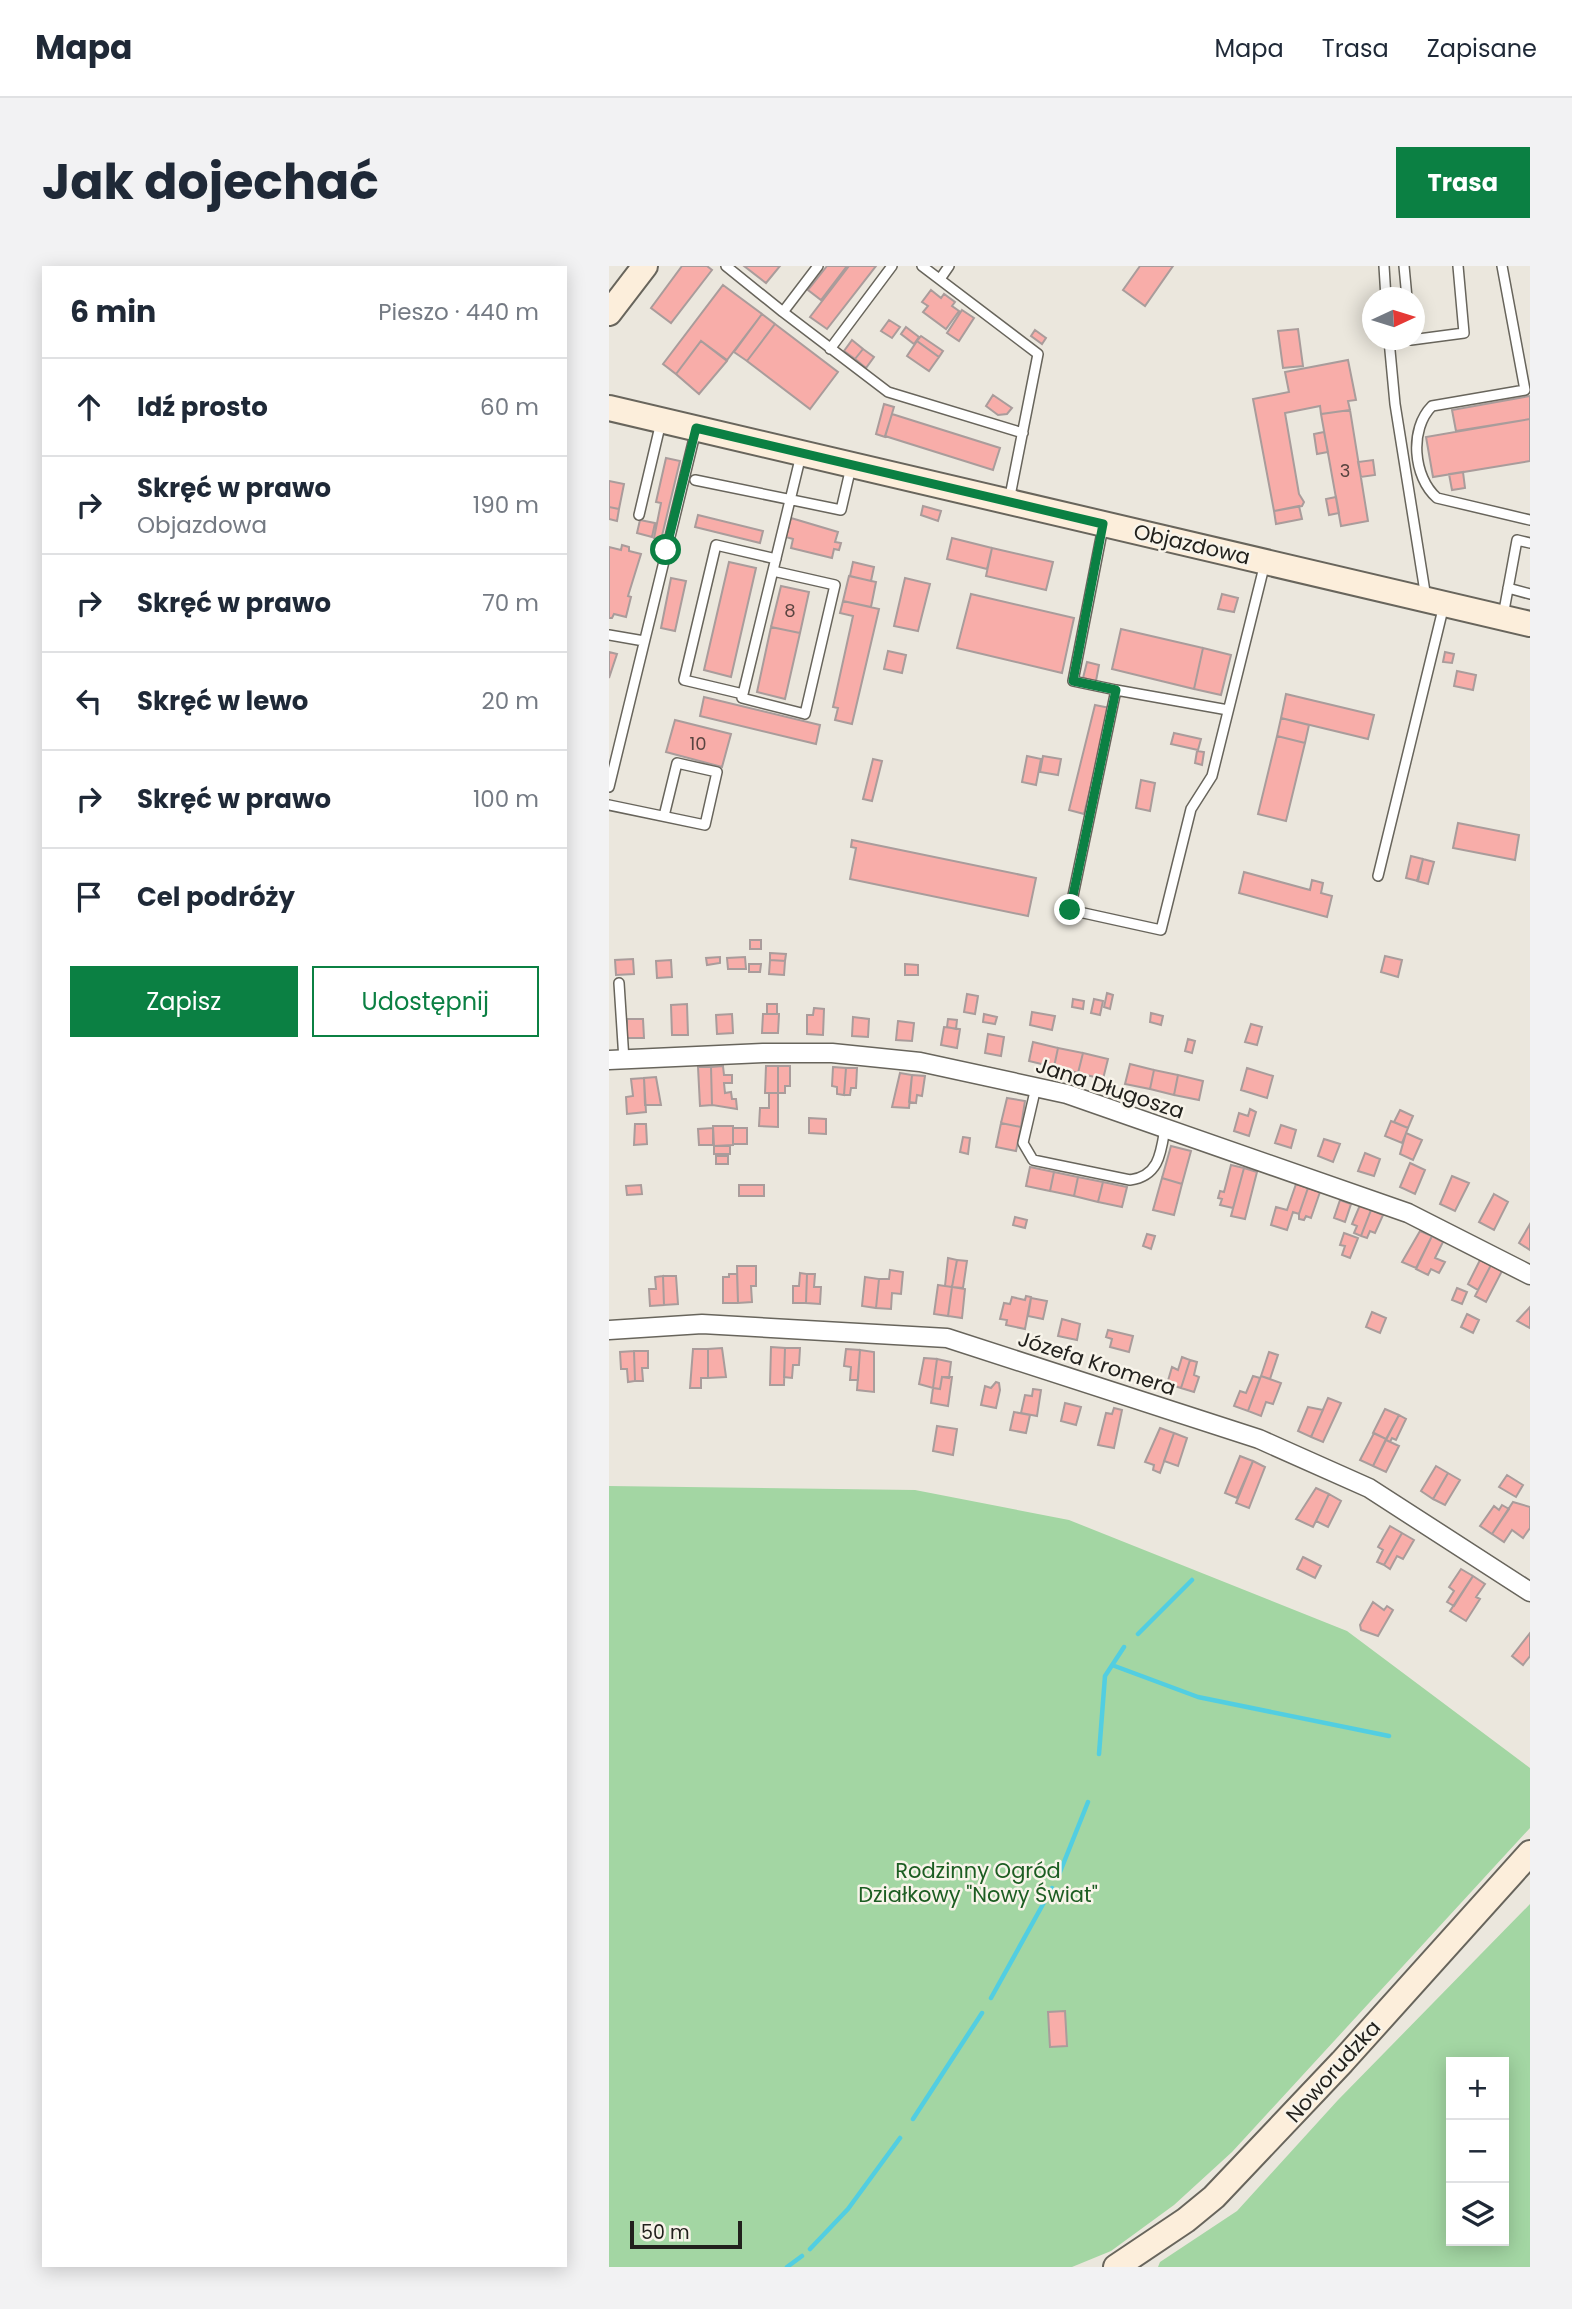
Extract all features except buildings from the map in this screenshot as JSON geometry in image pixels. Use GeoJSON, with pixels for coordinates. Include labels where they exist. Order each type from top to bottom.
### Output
{"type":"FeatureCollection","features":[{"type":"Feature","properties":{"kind":"street"},"geometry":{"type":"LineString","coordinates":[[609,313],[645,266]]}},
{"type":"Feature","properties":{"kind":"street","name":"Objazdowa"},"geometry":{"type":"LineString","coordinates":[[609,408],[1530,624]]}},
{"type":"Feature","properties":{"kind":"street","name":"Jana Długosza"},"geometry":{"type":"LineString","coordinates":[[617,1060],[763,1053],[831,1053],[920,1062],[1067,1094],[1408,1213],[1530,1275]]}},
{"type":"Feature","properties":{"kind":"street","name":"Józefa Kromera"},"geometry":{"type":"LineString","coordinates":[[609,1330],[702,1324],[947,1339],[1259,1439],[1369,1488],[1530,1592]]}},
{"type":"Feature","properties":{"kind":"street","name":"Noworudzka"},"geometry":{"type":"LineString","coordinates":[[1116,2267],[1186,2220],[1214,2197],[1342,2062],[1530,1853]]}},
{"type":"Feature","properties":{"kind":"lane"},"geometry":{"type":"LineString","coordinates":[[726,266],[888,393],[1023,433]]}},
{"type":"Feature","properties":{"kind":"lane"},"geometry":{"type":"LineString","coordinates":[[783,312],[818,266]]}},
{"type":"Feature","properties":{"kind":"lane"},"geometry":{"type":"LineString","coordinates":[[830,349],[891,266]]}},
{"type":"Feature","properties":{"kind":"lane"},"geometry":{"type":"LineString","coordinates":[[922,266],[1038,354],[1009,502]]}},
{"type":"Feature","properties":{"kind":"lane"},"geometry":{"type":"LineString","coordinates":[[940,279],[949,266]]}},
{"type":"Feature","properties":{"kind":"lane"},"geometry":{"type":"LineString","coordinates":[[1384,266],[1385,287]]}},
{"type":"Feature","properties":{"kind":"lane"},"geometry":{"type":"LineString","coordinates":[[1404,266],[1406,287]]}},
{"type":"Feature","properties":{"kind":"lane"},"geometry":{"type":"LineString","coordinates":[[1425,338],[1464,333],[1458,266]]}},
{"type":"Feature","properties":{"kind":"lane"},"geometry":{"type":"LineString","coordinates":[[1502,266],[1525,390],[1432,406],[1424,414],[1415,438],[1426,489],[1437,499],[1530,520]]}},
{"type":"Feature","properties":{"kind":"lane"},"geometry":{"type":"LineString","coordinates":[[1378,876],[1435,601],[1395,404],[1390,350]]}},
{"type":"Feature","properties":{"kind":"lane"},"geometry":{"type":"LineString","coordinates":[[639,515],[661,420]]}},
{"type":"Feature","properties":{"kind":"lane"},"geometry":{"type":"LineString","coordinates":[[609,787],[696,428]]}},
{"type":"Feature","properties":{"kind":"lane"},"geometry":{"type":"LineString","coordinates":[[773,570],[835,585],[805,714],[742,698],[773,570],[802,453]]}},
{"type":"Feature","properties":{"kind":"lane"},"geometry":{"type":"LineString","coordinates":[[695,480],[769,498],[791,498],[841,510],[851,465]]}},
{"type":"Feature","properties":{"kind":"lane"},"geometry":{"type":"LineString","coordinates":[[1103,524],[1073,681],[1228,710]]}},
{"type":"Feature","properties":{"kind":"lane"},"geometry":{"type":"LineString","coordinates":[[1502,617],[1517,540],[1530,543]]}},
{"type":"Feature","properties":{"kind":"lane"},"geometry":{"type":"LineString","coordinates":[[743,694],[684,680],[716,545],[776,559]]}},
{"type":"Feature","properties":{"kind":"lane"},"geometry":{"type":"LineString","coordinates":[[1116,690],[1070,910],[1161,930],[1191,809],[1212,776],[1265,561]]}},
{"type":"Feature","properties":{"kind":"lane"},"geometry":{"type":"LineString","coordinates":[[1508,588],[1530,594]]}},
{"type":"Feature","properties":{"kind":"lane"},"geometry":{"type":"LineString","coordinates":[[609,635],[644,641]]}},
{"type":"Feature","properties":{"kind":"lane"},"geometry":{"type":"LineString","coordinates":[[609,805],[705,825],[717,772],[677,763],[664,816]]}},
{"type":"Feature","properties":{"kind":"lane"},"geometry":{"type":"LineString","coordinates":[[617,1060],[619,983]]}},
{"type":"Feature","properties":{"kind":"lane"},"geometry":{"type":"LineString","coordinates":[[1036,1087],[1023,1143],[1033,1160],[1130,1180],[1143,1178],[1154,1169],[1160,1158],[1165,1128]]}},
{"type":"Feature","properties":{"kind":"green space","name":"Rodzinny Ogród Działkowy \"Nowy Świat\""},"geometry":{"type":"Polygon","coordinates":[[[609,1486],[915,1490],[1069,1520],[1347,1631],[1530,1768],[1530,1828],[1232,2152],[1174,2205],[1111,2251],[1072,2267],[609,2267],[609,1486]]]}},
{"type":"Feature","properties":{"kind":"green space"},"geometry":{"type":"Polygon","coordinates":[[[1530,1904],[1530,2267],[1158,2267],[1160,2262],[1237,2211],[1338,2100],[1530,1904]]]}},
{"type":"Feature","properties":{"kind":"waterway"},"geometry":{"type":"LineString","coordinates":[[1138,1634],[1192,1580]]}},
{"type":"Feature","properties":{"kind":"waterway"},"geometry":{"type":"LineString","coordinates":[[1099,1754],[1105,1676],[1124,1647]]}},
{"type":"Feature","properties":{"kind":"waterway"},"geometry":{"type":"LineString","coordinates":[[1112,1665],[1198,1697],[1389,1736]]}},
{"type":"Feature","properties":{"kind":"waterway"},"geometry":{"type":"LineString","coordinates":[[1058,1877],[1088,1802]]}},
{"type":"Feature","properties":{"kind":"waterway"},"geometry":{"type":"LineString","coordinates":[[991,1998],[1052,1888]]}},
{"type":"Feature","properties":{"kind":"waterway"},"geometry":{"type":"LineString","coordinates":[[913,2119],[982,2013]]}},
{"type":"Feature","properties":{"kind":"waterway"},"geometry":{"type":"LineString","coordinates":[[810,2249],[848,2209],[900,2138]]}},
{"type":"Feature","properties":{"kind":"waterway"},"geometry":{"type":"LineString","coordinates":[[787,2267],[802,2256]]}},
{"type":"Feature","properties":{"kind":"route"},"geometry":{"type":"LineString","coordinates":[[666,550],[696,428],[1103,524],[1073,681],[1116,690],[1070,910]]}}]}
